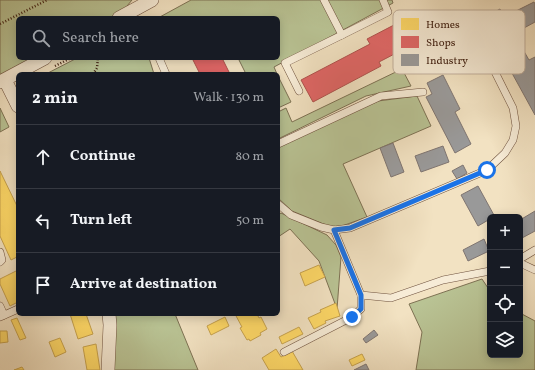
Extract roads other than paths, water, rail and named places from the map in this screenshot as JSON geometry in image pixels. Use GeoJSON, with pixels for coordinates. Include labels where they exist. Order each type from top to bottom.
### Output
{"type":"FeatureCollection","features":[{"type":"Feature","properties":{"kind":"street"},"geometry":{"type":"LineString","coordinates":[[123,16],[144,5]]}},
{"type":"Feature","properties":{"kind":"street"},"geometry":{"type":"LineString","coordinates":[[19,72],[41,60]]}},
{"type":"Feature","properties":{"kind":"street"},"geometry":{"type":"LineString","coordinates":[[16,74],[2,81],[16,103]]}},
{"type":"Feature","properties":{"kind":"street"},"geometry":{"type":"LineString","coordinates":[[108,370],[109,316]]}},
{"type":"Feature","properties":{"kind":"lane"},"geometry":{"type":"LineString","coordinates":[[324,0],[342,35]]}},
{"type":"Feature","properties":{"kind":"lane"},"geometry":{"type":"LineString","coordinates":[[299,91],[284,63],[388,12],[383,0]]}},
{"type":"Feature","properties":{"kind":"lane"},"geometry":{"type":"LineString","coordinates":[[160,60],[165,72]]}},
{"type":"Feature","properties":{"kind":"lane"},"geometry":{"type":"LineString","coordinates":[[280,207],[291,215],[321,227],[334,230],[350,228],[487,170],[506,153],[513,140],[516,126],[513,108],[496,74]]}},
{"type":"Feature","properties":{"kind":"lane"},"geometry":{"type":"LineString","coordinates":[[280,143],[381,96],[423,92]]}},
{"type":"Feature","properties":{"kind":"lane"},"geometry":{"type":"LineString","coordinates":[[284,352],[352,317],[361,309],[361,295],[334,230]]}},
{"type":"Feature","properties":{"kind":"lane"},"geometry":{"type":"LineString","coordinates":[[523,257],[535,250]]}},
{"type":"Feature","properties":{"kind":"lane"},"geometry":{"type":"LineString","coordinates":[[0,252],[2,260],[0,262]]}},
{"type":"Feature","properties":{"kind":"lane"},"geometry":{"type":"LineString","coordinates":[[523,264],[535,270]]}},
{"type":"Feature","properties":{"kind":"lane"},"geometry":{"type":"LineString","coordinates":[[361,295],[391,298],[443,280],[487,272]]}},
{"type":"Feature","properties":{"kind":"lane"},"geometry":{"type":"LineString","coordinates":[[0,306],[2,316],[16,310]]}}]}
